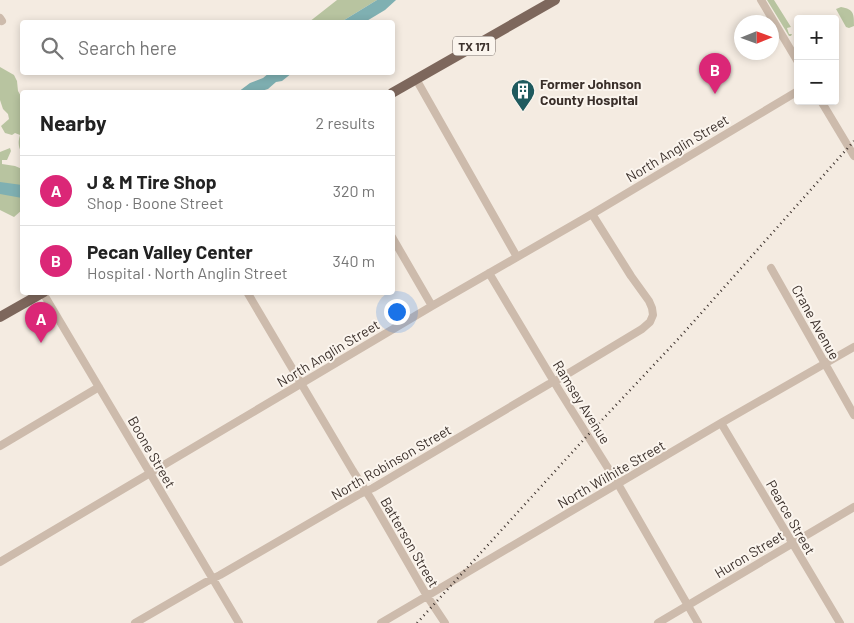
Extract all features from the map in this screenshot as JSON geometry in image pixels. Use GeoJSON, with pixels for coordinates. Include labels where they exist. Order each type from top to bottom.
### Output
{"type":"FeatureCollection","features":[{"type":"Feature","properties":{"kind":"main road","name":"TX 171"},"geometry":{"type":"LineString","coordinates":[[395,91],[555,0]]}},
{"type":"Feature","properties":{"kind":"main road"},"geometry":{"type":"LineString","coordinates":[[0,318],[40,295]]}},
{"type":"Feature","properties":{"kind":"street"},"geometry":{"type":"LineString","coordinates":[[761,0],[797,60]]}},
{"type":"Feature","properties":{"kind":"street"},"geometry":{"type":"LineString","coordinates":[[416,79],[517,257]]}},
{"type":"Feature","properties":{"kind":"street","name":"North Anglin Street"},"geometry":{"type":"LineString","coordinates":[[0,562],[794,93]]}},
{"type":"Feature","properties":{"kind":"street"},"geometry":{"type":"LineString","coordinates":[[823,105],[854,156]]}},
{"type":"Feature","properties":{"kind":"street","name":"North Robinson Street"},"geometry":{"type":"LineString","coordinates":[[135,623],[554,382],[642,329],[650,322],[652,308],[649,301],[592,214]]}},
{"type":"Feature","properties":{"kind":"street"},"geometry":{"type":"LineString","coordinates":[[395,242],[432,306]]}},
{"type":"Feature","properties":{"kind":"street","name":"Crane Avenue"},"geometry":{"type":"LineString","coordinates":[[771,268],[854,415]]}},
{"type":"Feature","properties":{"kind":"street","name":"Ramsey Avenue"},"geometry":{"type":"LineString","coordinates":[[489,272],[554,382],[618,484],[698,623]]}},
{"type":"Feature","properties":{"kind":"street","name":"Boone Street"},"geometry":{"type":"LineString","coordinates":[[45,295],[239,623]]}},
{"type":"Feature","properties":{"kind":"street","name":"Batterson Street"},"geometry":{"type":"LineString","coordinates":[[249,295],[300,384],[445,623]]}},
{"type":"Feature","properties":{"kind":"street","name":"North Wilhite Street"},"geometry":{"type":"LineString","coordinates":[[382,623],[854,346]]}},
{"type":"Feature","properties":{"kind":"street"},"geometry":{"type":"LineString","coordinates":[[0,446],[99,387]]}},
{"type":"Feature","properties":{"kind":"street","name":"Pearce Street"},"geometry":{"type":"LineString","coordinates":[[721,423],[840,623]]}},
{"type":"Feature","properties":{"kind":"street","name":"Huron Street"},"geometry":{"type":"LineString","coordinates":[[658,623],[854,507]]}},
{"type":"Feature","properties":{"kind":"green space"},"geometry":{"type":"Polygon","coordinates":[[[337,0],[377,0],[344,20],[312,20],[337,0]]]}},
{"type":"Feature","properties":{"kind":"green space"},"geometry":{"type":"Polygon","coordinates":[[[767,0],[774,0],[791,27],[787,28],[789,34],[792,34],[791,36],[789,36],[779,20],[779,15],[776,15],[767,0]]]}},
{"type":"Feature","properties":{"kind":"green space"},"geometry":{"type":"Polygon","coordinates":[[[841,7],[851,11],[854,18],[854,26],[846,27],[836,9],[841,7]]]}},
{"type":"Feature","properties":{"kind":"green space"},"geometry":{"type":"Polygon","coordinates":[[[0,67],[14,75],[17,81],[20,94],[20,135],[5,133],[1,126],[9,119],[0,100],[0,67]]]}},
{"type":"Feature","properties":{"kind":"green space"},"geometry":{"type":"Polygon","coordinates":[[[10,148],[11,151],[7,160],[2,160],[2,164],[20,168],[20,212],[14,217],[0,210],[0,152],[10,148]]]}},
{"type":"Feature","properties":{"kind":"water"},"geometry":{"type":"Polygon","coordinates":[[[377,0],[396,0],[385,10],[368,20],[344,20],[377,0]]]}},
{"type":"Feature","properties":{"kind":"water"},"geometry":{"type":"Polygon","coordinates":[[[267,75],[290,75],[282,81],[276,82],[268,89],[241,90],[250,83],[267,75]]]}},
{"type":"Feature","properties":{"kind":"water"},"geometry":{"type":"Polygon","coordinates":[[[0,182],[20,185],[20,198],[0,194],[0,182]]]}},
{"type":"Feature","properties":{"kind":"railway"},"geometry":{"type":"LineString","coordinates":[[417,623],[680,337],[854,141]]}},
{"type":"Feature","properties":{"kind":"place","name":"Pecan Valley Center"},"geometry":{"type":"Point","coordinates":[715,94]}},
{"type":"Feature","properties":{"kind":"place","name":"Former Johnson County Hospital"},"geometry":{"type":"Point","coordinates":[523,112]}},
{"type":"Feature","properties":{"kind":"place","name":"J & M Tire Shop"},"geometry":{"type":"Point","coordinates":[41,343]}}]}
